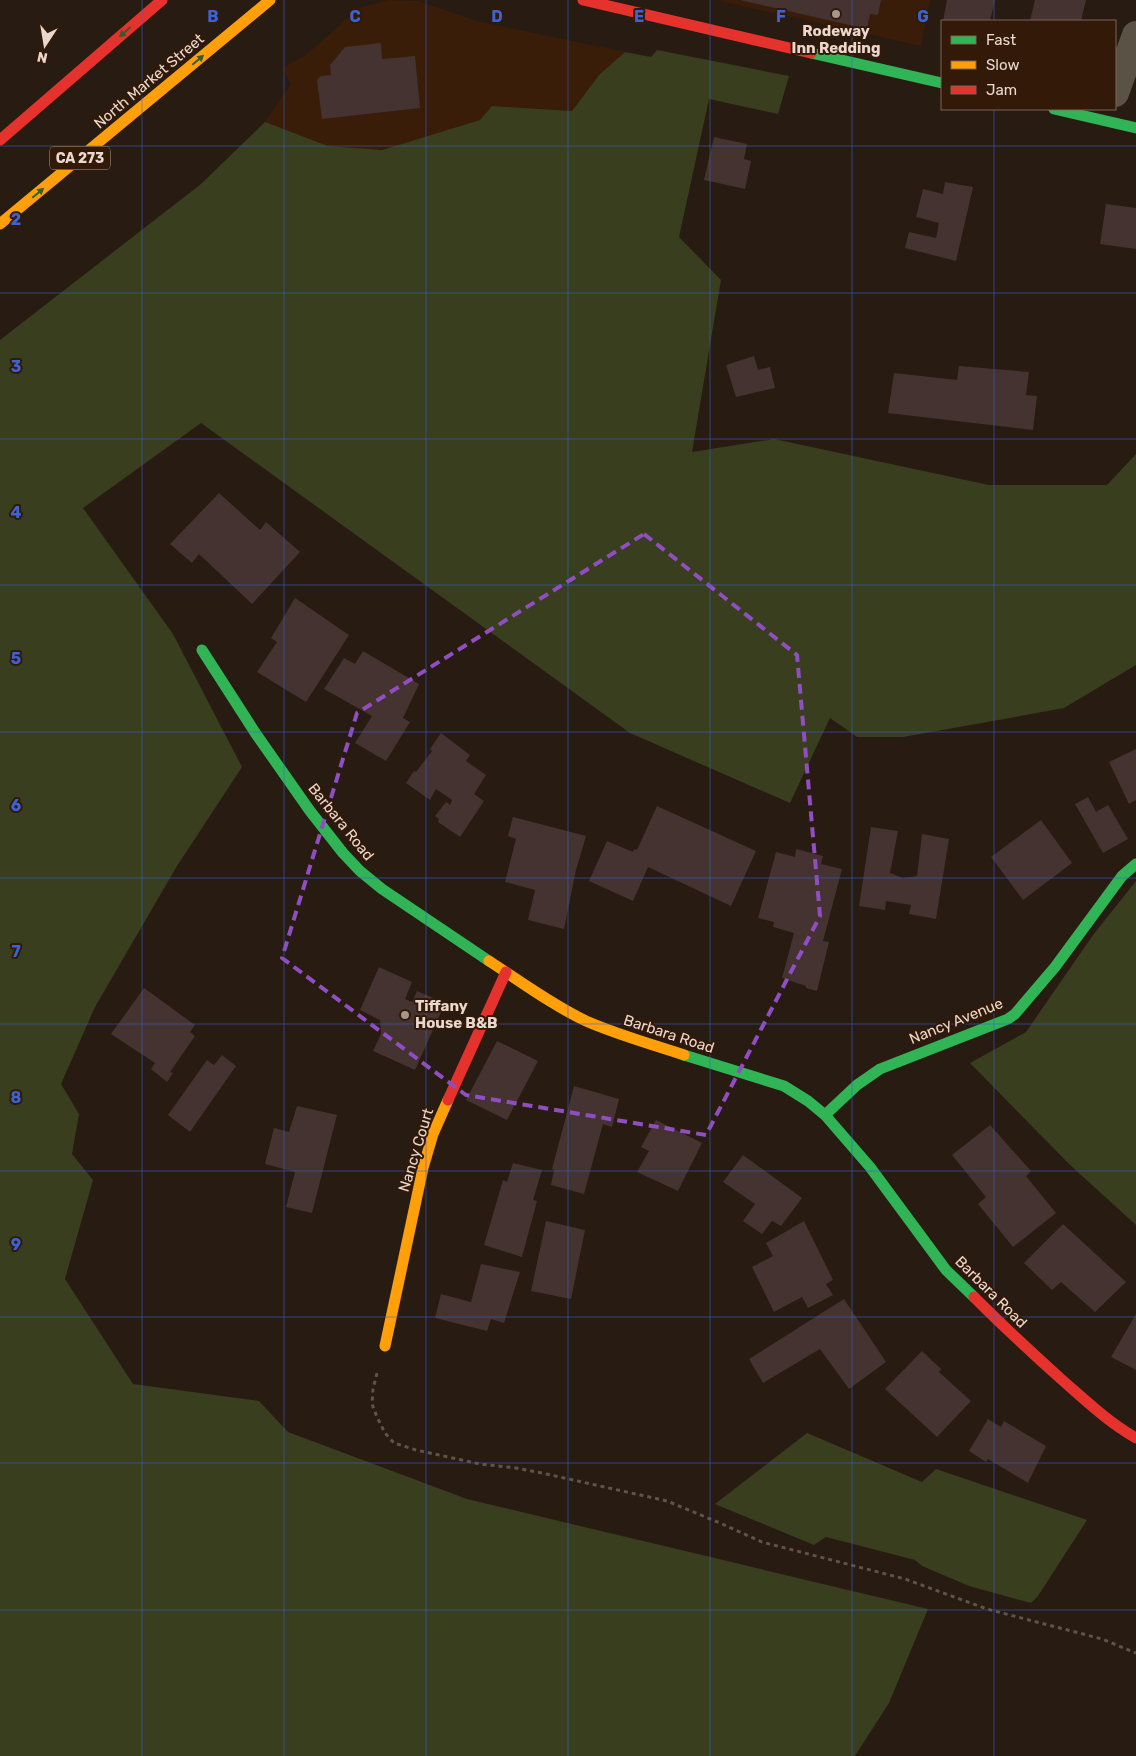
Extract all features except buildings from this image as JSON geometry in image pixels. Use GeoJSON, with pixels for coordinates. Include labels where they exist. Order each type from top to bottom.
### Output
{"type":"FeatureCollection","features":[{"type":"Feature","properties":{"kind":"street"},"geometry":{"type":"LineString","coordinates":[[0,140],[162,0]]}},
{"type":"Feature","properties":{"kind":"street","name":"North Market Street"},"geometry":{"type":"LineString","coordinates":[[0,224],[270,0]]}},
{"type":"Feature","properties":{"kind":"street"},"geometry":{"type":"LineString","coordinates":[[583,0],[941,83]]}},
{"type":"Feature","properties":{"kind":"street"},"geometry":{"type":"LineString","coordinates":[[1116,90],[1136,35]]}},
{"type":"Feature","properties":{"kind":"street"},"geometry":{"type":"LineString","coordinates":[[1063,110],[1107,115],[1136,128]]}},
{"type":"Feature","properties":{"kind":"street","name":"Barbara Road"},"geometry":{"type":"LineString","coordinates":[[202,650],[256,734],[310,811],[343,853],[382,889],[506,972],[585,1020],[621,1035],[784,1086],[808,1101],[825,1115],[870,1167],[946,1270],[1009,1332],[1097,1411],[1136,1438]]}},
{"type":"Feature","properties":{"kind":"street","name":"Nancy Avenue"},"geometry":{"type":"LineString","coordinates":[[825,1115],[857,1085],[880,1069],[1008,1019],[1015,1014],[1055,967],[1122,876],[1136,864]]}},
{"type":"Feature","properties":{"kind":"street","name":"Nancy Court"},"geometry":{"type":"LineString","coordinates":[[385,1346],[417,1194],[433,1134],[506,972]]}},
{"type":"Feature","properties":{"kind":"path"},"geometry":{"type":"LineString","coordinates":[[385,1346],[373,1389],[372,1404],[381,1425],[394,1443],[416,1450],[480,1464],[542,1473],[667,1501],[762,1542],[905,1580],[987,1609],[1102,1639],[1136,1653]]}},
{"type":"Feature","properties":{"kind":"highlighted area"},"geometry":{"type":"Polygon","coordinates":[[[644,534],[797,655],[820,916],[706,1135],[466,1095],[282,958],[357,713],[644,534]]]}},
{"type":"Feature","properties":{"kind":"shaded area"},"geometry":{"type":"Polygon","coordinates":[[[388,0],[418,1],[477,21],[625,52],[599,75],[572,111],[492,106],[480,120],[389,148],[365,150],[328,146],[265,122],[291,84],[282,68],[306,55],[359,8],[388,0]]]}},
{"type":"Feature","properties":{"kind":"shaded area"},"geometry":{"type":"Polygon","coordinates":[[[716,0],[930,0],[921,46],[716,0]]]}},
{"type":"Feature","properties":{"kind":"green space"},"geometry":{"type":"Polygon","coordinates":[[[657,50],[789,76],[778,114],[709,99],[679,237],[721,280],[692,452],[774,439],[989,485],[1107,485],[1136,454],[1136,665],[1064,708],[903,737],[857,737],[830,718],[790,803],[630,733],[201,423],[83,508],[173,634],[242,767],[177,866],[95,1007],[61,1084],[79,1114],[72,1154],[93,1180],[65,1279],[133,1384],[259,1401],[288,1432],[467,1499],[928,1609],[889,1703],[855,1756],[0,1756],[0,340],[201,184],[265,122],[328,146],[382,150],[480,120],[492,106],[572,111],[599,75],[625,52],[651,57],[657,50]]]}},
{"type":"Feature","properties":{"kind":"green space"},"geometry":{"type":"Polygon","coordinates":[[[1136,881],[1136,1225],[1069,1164],[970,1063],[1026,1032],[1093,935],[1136,881]]]}},
{"type":"Feature","properties":{"kind":"green space"},"geometry":{"type":"Polygon","coordinates":[[[807,1433],[922,1482],[936,1469],[1087,1520],[1038,1596],[1031,1603],[969,1586],[922,1566],[915,1560],[826,1537],[814,1545],[715,1504],[807,1433]]]}},
{"type":"Feature","properties":{"kind":"traffic: fast"},"geometry":{"type":"LineString","coordinates":[[811,53],[941,83]]}},
{"type":"Feature","properties":{"kind":"traffic: fast"},"geometry":{"type":"LineString","coordinates":[[1058,110],[1136,128]]}},
{"type":"Feature","properties":{"kind":"traffic: fast"},"geometry":{"type":"LineString","coordinates":[[202,650],[256,734],[310,811],[343,853],[360,871],[382,889],[489,961]]}},
{"type":"Feature","properties":{"kind":"traffic: fast"},"geometry":{"type":"LineString","coordinates":[[825,1115],[857,1085],[880,1069],[1008,1019],[1015,1014],[1055,967],[1122,876],[1136,864]]}},
{"type":"Feature","properties":{"kind":"traffic: fast"},"geometry":{"type":"LineString","coordinates":[[684,1055],[784,1086],[808,1101],[825,1115],[870,1167],[946,1270],[974,1297]]}},
{"type":"Feature","properties":{"kind":"traffic: slow"},"geometry":{"type":"LineString","coordinates":[[0,224],[270,0]]}},
{"type":"Feature","properties":{"kind":"traffic: slow"},"geometry":{"type":"LineString","coordinates":[[489,961],[573,1015],[622,1035],[684,1055]]}},
{"type":"Feature","properties":{"kind":"traffic: slow"},"geometry":{"type":"LineString","coordinates":[[385,1346],[423,1168],[433,1134],[448,1100]]}},
{"type":"Feature","properties":{"kind":"traffic: jam"},"geometry":{"type":"LineString","coordinates":[[0,140],[162,0]]}},
{"type":"Feature","properties":{"kind":"traffic: jam"},"geometry":{"type":"LineString","coordinates":[[583,0],[811,53]]}},
{"type":"Feature","properties":{"kind":"traffic: jam"},"geometry":{"type":"LineString","coordinates":[[448,1100],[506,972]]}},
{"type":"Feature","properties":{"kind":"traffic: jam"},"geometry":{"type":"LineString","coordinates":[[974,1297],[1088,1403],[1136,1438]]}},
{"type":"Feature","properties":{"kind":"place","name":"Rodeway Inn Redding"},"geometry":{"type":"Point","coordinates":[836,14]}},
{"type":"Feature","properties":{"kind":"place","name":"Tiffany House B&B"},"geometry":{"type":"Point","coordinates":[405,1015]}}]}
